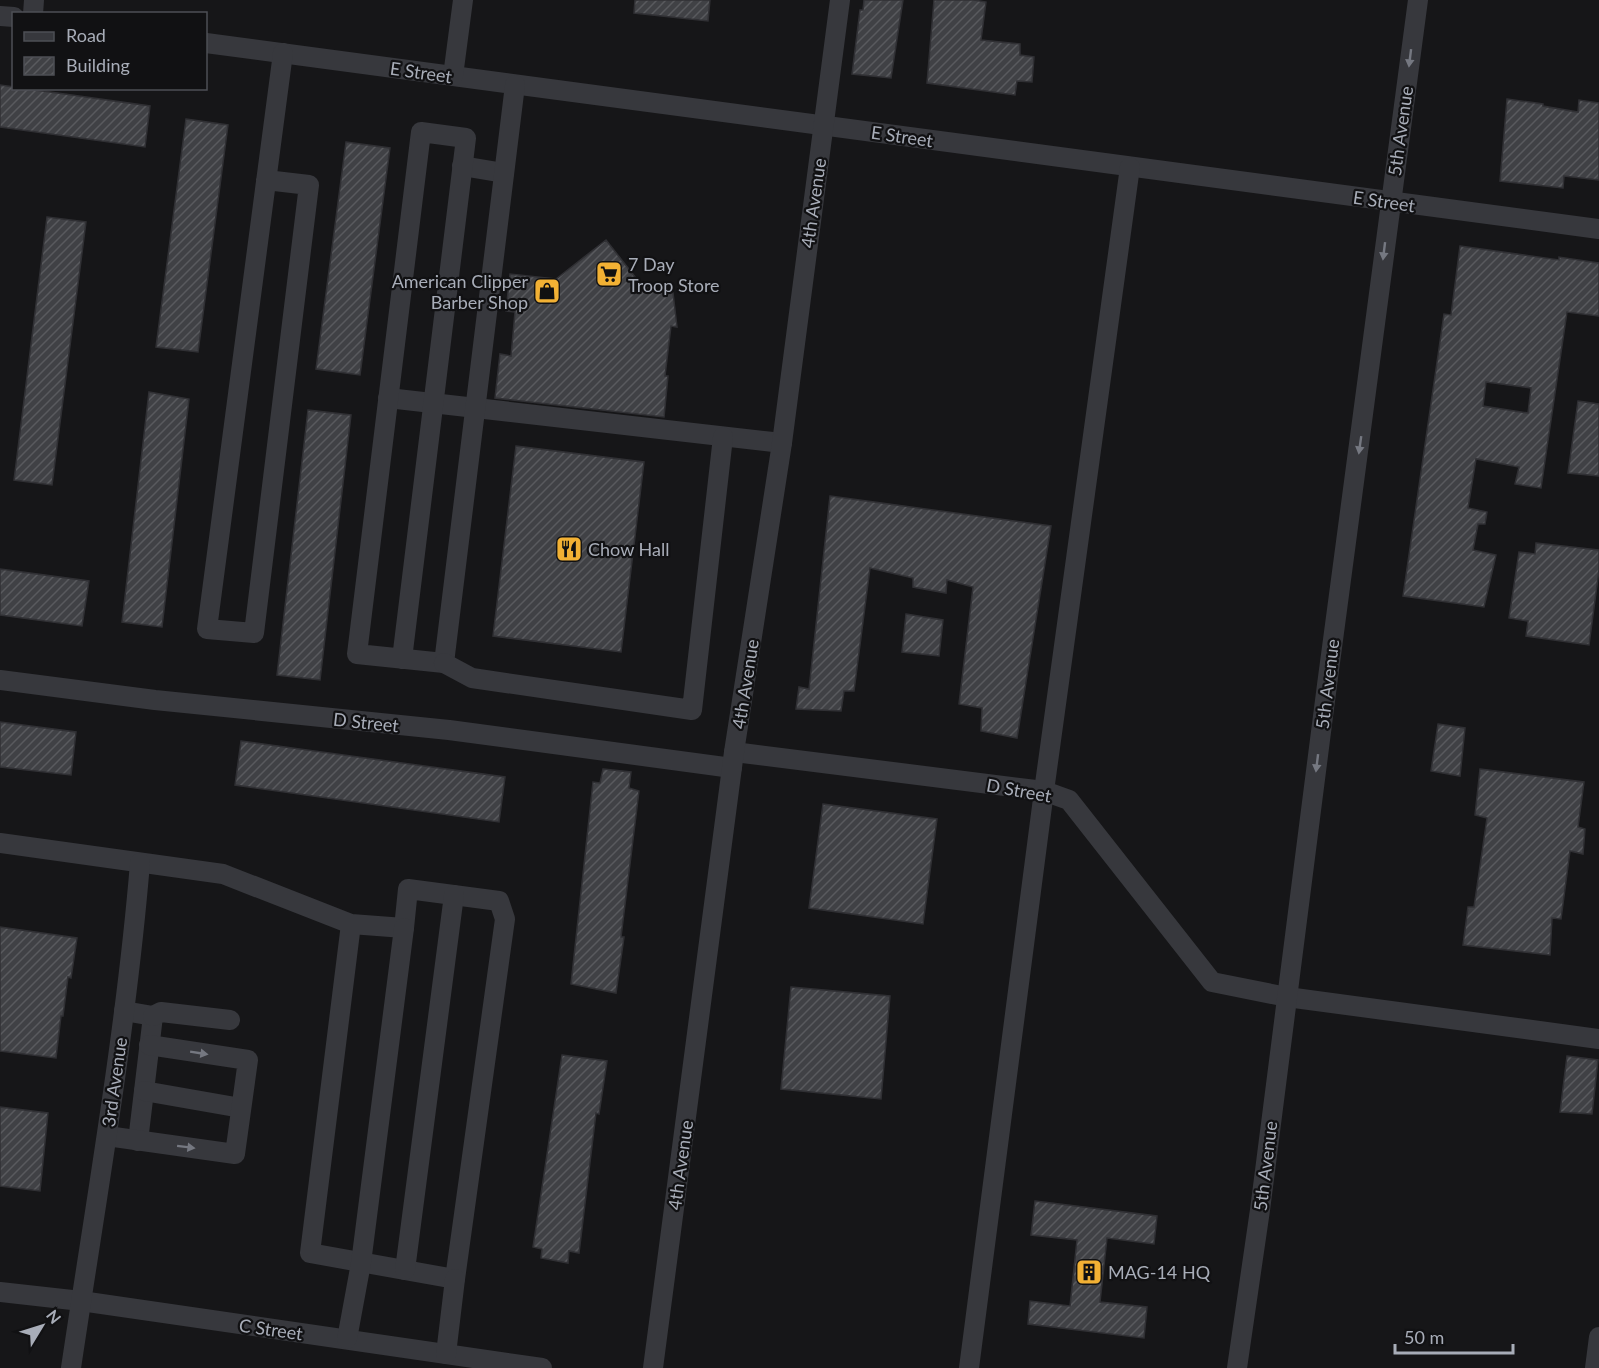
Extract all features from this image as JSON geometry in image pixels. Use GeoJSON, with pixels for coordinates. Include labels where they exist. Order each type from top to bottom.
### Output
{"type":"FeatureCollection","features":[{"type":"Feature","properties":{"kind":"street"},"geometry":{"type":"LineString","coordinates":[[453,76],[463,0]]}},
{"type":"Feature","properties":{"kind":"street","name":"4th Avenue"},"geometry":{"type":"LineString","coordinates":[[652,1368],[733,760],[782,443],[840,0]]}},
{"type":"Feature","properties":{"kind":"street","name":"5th Avenue"},"geometry":{"type":"LineString","coordinates":[[1237,1368],[1260,1210],[1418,0]]}},
{"type":"Feature","properties":{"kind":"street","name":"E Street"},"geometry":{"type":"LineString","coordinates":[[207,43],[1599,229]]}},
{"type":"Feature","properties":{"kind":"street"},"geometry":{"type":"LineString","coordinates":[[266,180],[309,185],[254,633],[207,629],[266,180],[283,53]]}},
{"type":"Feature","properties":{"kind":"street"},"geometry":{"type":"LineString","coordinates":[[444,663],[515,85]]}},
{"type":"Feature","properties":{"kind":"street"},"geometry":{"type":"LineString","coordinates":[[402,659],[466,138],[421,132],[357,654],[402,659],[444,663],[472,678],[692,710],[723,437]]}},
{"type":"Feature","properties":{"kind":"street"},"geometry":{"type":"LineString","coordinates":[[462,166],[504,173]]}},
{"type":"Feature","properties":{"kind":"street"},"geometry":{"type":"LineString","coordinates":[[969,1368],[1044,792],[1130,167]]}},
{"type":"Feature","properties":{"kind":"street"},"geometry":{"type":"LineString","coordinates":[[388,398],[782,443]]}},
{"type":"Feature","properties":{"kind":"street","name":"D Street"},"geometry":{"type":"LineString","coordinates":[[0,680],[155,700],[1044,792],[1069,800],[1212,982],[1287,997],[1599,1039]]}},
{"type":"Feature","properties":{"kind":"street"},"geometry":{"type":"LineString","coordinates":[[0,843],[223,874],[351,924],[404,928]]}},
{"type":"Feature","properties":{"kind":"street","name":"3rd Avenue"},"geometry":{"type":"LineString","coordinates":[[71,1368],[107,1136],[135,927],[140,862]]}},
{"type":"Feature","properties":{"kind":"street"},"geometry":{"type":"LineString","coordinates":[[347,1339],[361,1263],[408,889],[499,901],[505,919],[446,1354]]}},
{"type":"Feature","properties":{"kind":"street"},"geometry":{"type":"LineString","coordinates":[[405,1270],[454,895]]}},
{"type":"Feature","properties":{"kind":"street"},"geometry":{"type":"LineString","coordinates":[[351,924],[310,1254],[455,1279]]}},
{"type":"Feature","properties":{"kind":"street"},"geometry":{"type":"LineString","coordinates":[[124,1011],[153,1016],[161,1012],[230,1020]]}},
{"type":"Feature","properties":{"kind":"street"},"geometry":{"type":"LineString","coordinates":[[138,1141],[153,1016]]}},
{"type":"Feature","properties":{"kind":"street"},"geometry":{"type":"LineString","coordinates":[[107,1136],[235,1154],[248,1060],[149,1045]]}},
{"type":"Feature","properties":{"kind":"street"},"geometry":{"type":"LineString","coordinates":[[144,1091],[241,1108]]}},
{"type":"Feature","properties":{"kind":"street","name":"C Street"},"geometry":{"type":"LineString","coordinates":[[0,1293],[81,1301],[542,1368]]}},
{"type":"Feature","properties":{"kind":"street"},"geometry":{"type":"LineString","coordinates":[[1595,1368],[1599,1337]]}},
{"type":"Feature","properties":{"kind":"building"},"geometry":{"type":"Polygon","coordinates":[[[635,0],[710,0],[708,21],[634,13],[635,0]]]}},
{"type":"Feature","properties":{"kind":"building"},"geometry":{"type":"Polygon","coordinates":[[[864,0],[903,0],[891,78],[852,74],[860,10],[863,10],[864,0]]]}},
{"type":"Feature","properties":{"kind":"building"},"geometry":{"type":"Polygon","coordinates":[[[934,0],[986,2],[981,40],[1020,44],[1020,55],[1034,57],[1032,82],[1017,81],[1015,95],[927,83],[934,0]]]}},
{"type":"Feature","properties":{"kind":"building"},"geometry":{"type":"Polygon","coordinates":[[[0,85],[12,87],[12,90],[36,90],[150,106],[145,147],[0,127],[0,85]]]}},
{"type":"Feature","properties":{"kind":"building"},"geometry":{"type":"Polygon","coordinates":[[[1507,99],[1578,112],[1579,100],[1599,103],[1599,180],[1564,176],[1563,188],[1500,181],[1507,99]]]}},
{"type":"Feature","properties":{"kind":"building"},"geometry":{"type":"Polygon","coordinates":[[[186,119],[228,125],[198,352],[156,347],[186,119]]]}},
{"type":"Feature","properties":{"kind":"building"},"geometry":{"type":"Polygon","coordinates":[[[346,142],[390,148],[360,375],[316,369],[346,142]]]}},
{"type":"Feature","properties":{"kind":"building"},"geometry":{"type":"Polygon","coordinates":[[[47,217],[86,222],[52,485],[14,480],[47,217]]]}},
{"type":"Feature","properties":{"kind":"building"},"geometry":{"type":"Polygon","coordinates":[[[606,240],[643,287],[673,293],[677,327],[671,326],[665,376],[668,376],[664,417],[495,398],[500,354],[511,356],[515,312],[506,311],[510,274],[556,279],[606,240]]]}},
{"type":"Feature","properties":{"kind":"building"},"geometry":{"type":"Polygon","coordinates":[[[1460,246],[1559,260],[1559,257],[1599,263],[1599,316],[1567,312],[1541,488],[1515,484],[1519,467],[1476,459],[1468,508],[1487,512],[1485,524],[1478,524],[1473,550],[1496,555],[1484,607],[1403,596],[1444,314],[1451,315],[1460,246]],[[1486,382],[1483,406],[1528,413],[1531,388],[1486,382]]]}},
{"type":"Feature","properties":{"kind":"building"},"geometry":{"type":"Polygon","coordinates":[[[149,392],[189,399],[162,627],[122,622],[149,392]]]}},
{"type":"Feature","properties":{"kind":"building"},"geometry":{"type":"Polygon","coordinates":[[[1578,401],[1599,404],[1599,476],[1568,473],[1578,401]]]}},
{"type":"Feature","properties":{"kind":"building"},"geometry":{"type":"Polygon","coordinates":[[[308,410],[351,415],[320,680],[277,675],[308,410]]]}},
{"type":"Feature","properties":{"kind":"building","name":"Chow Hall"},"geometry":{"type":"Polygon","coordinates":[[[516,446],[644,462],[621,652],[493,636],[516,446]]]}},
{"type":"Feature","properties":{"kind":"building"},"geometry":{"type":"Polygon","coordinates":[[[830,496],[1051,526],[1017,738],[981,731],[982,708],[959,704],[973,587],[947,580],[946,593],[913,587],[913,578],[870,568],[854,691],[844,691],[841,711],[796,709],[799,687],[809,689],[830,496]]]}},
{"type":"Feature","properties":{"kind":"building"},"geometry":{"type":"Polygon","coordinates":[[[1536,543],[1599,550],[1599,570],[1589,645],[1526,636],[1528,621],[1509,618],[1519,552],[1535,554],[1536,543]]]}},
{"type":"Feature","properties":{"kind":"building"},"geometry":{"type":"Polygon","coordinates":[[[0,569],[89,581],[82,626],[0,615],[0,569]]]}},
{"type":"Feature","properties":{"kind":"building"},"geometry":{"type":"Polygon","coordinates":[[[906,614],[943,620],[939,656],[902,652],[906,614]]]}},
{"type":"Feature","properties":{"kind":"building"},"geometry":{"type":"Polygon","coordinates":[[[0,722],[76,732],[71,775],[0,767],[0,722]]]}},
{"type":"Feature","properties":{"kind":"building"},"geometry":{"type":"Polygon","coordinates":[[[1438,724],[1465,728],[1460,776],[1431,771],[1438,724]]]}},
{"type":"Feature","properties":{"kind":"building"},"geometry":{"type":"Polygon","coordinates":[[[241,741],[505,777],[499,822],[235,785],[241,741]]]}},
{"type":"Feature","properties":{"kind":"building"},"geometry":{"type":"Polygon","coordinates":[[[603,769],[631,772],[629,788],[639,791],[616,993],[571,984],[593,782],[600,783],[603,769]]]}},
{"type":"Feature","properties":{"kind":"building"},"geometry":{"type":"Polygon","coordinates":[[[1480,769],[1584,782],[1578,827],[1585,829],[1583,854],[1570,851],[1561,919],[1552,918],[1550,955],[1463,945],[1468,907],[1474,907],[1487,818],[1475,815],[1480,769]]]}},
{"type":"Feature","properties":{"kind":"building"},"geometry":{"type":"Polygon","coordinates":[[[823,804],[937,819],[923,924],[809,908],[823,804]]]}},
{"type":"Feature","properties":{"kind":"building"},"geometry":{"type":"Polygon","coordinates":[[[0,927],[77,938],[71,978],[68,977],[63,1016],[61,1016],[56,1058],[0,1051],[0,927]]]}},
{"type":"Feature","properties":{"kind":"building"},"geometry":{"type":"Polygon","coordinates":[[[791,987],[890,996],[881,1099],[781,1089],[791,987]]]}},
{"type":"Feature","properties":{"kind":"building"},"geometry":{"type":"Polygon","coordinates":[[[562,1055],[607,1061],[599,1114],[596,1113],[579,1253],[569,1251],[568,1263],[541,1258],[542,1249],[533,1247],[562,1055]]]}},
{"type":"Feature","properties":{"kind":"building"},"geometry":{"type":"Polygon","coordinates":[[[1567,1056],[1598,1060],[1592,1114],[1560,1112],[1567,1056]]]}},
{"type":"Feature","properties":{"kind":"building"},"geometry":{"type":"Polygon","coordinates":[[[0,1107],[48,1113],[40,1191],[0,1186],[0,1107]]]}},
{"type":"Feature","properties":{"kind":"building","name":"MAG-14 HQ"},"geometry":{"type":"Polygon","coordinates":[[[1035,1201],[1157,1216],[1154,1244],[1107,1238],[1100,1302],[1147,1307],[1144,1338],[1028,1324],[1030,1301],[1070,1306],[1077,1240],[1031,1235],[1035,1201]]]}},
{"type":"Feature","properties":{"kind":"place","name":"7 Day Troop Store"},"geometry":{"type":"Point","coordinates":[609,274]}},
{"type":"Feature","properties":{"kind":"place","name":"American Clipper Barber Shop"},"geometry":{"type":"Point","coordinates":[547,291]}},
{"type":"Feature","properties":{"kind":"place","name":"Chow Hall"},"geometry":{"type":"Point","coordinates":[569,549]}},
{"type":"Feature","properties":{"kind":"place","name":"MAG-14 HQ"},"geometry":{"type":"Point","coordinates":[1089,1272]}}]}
